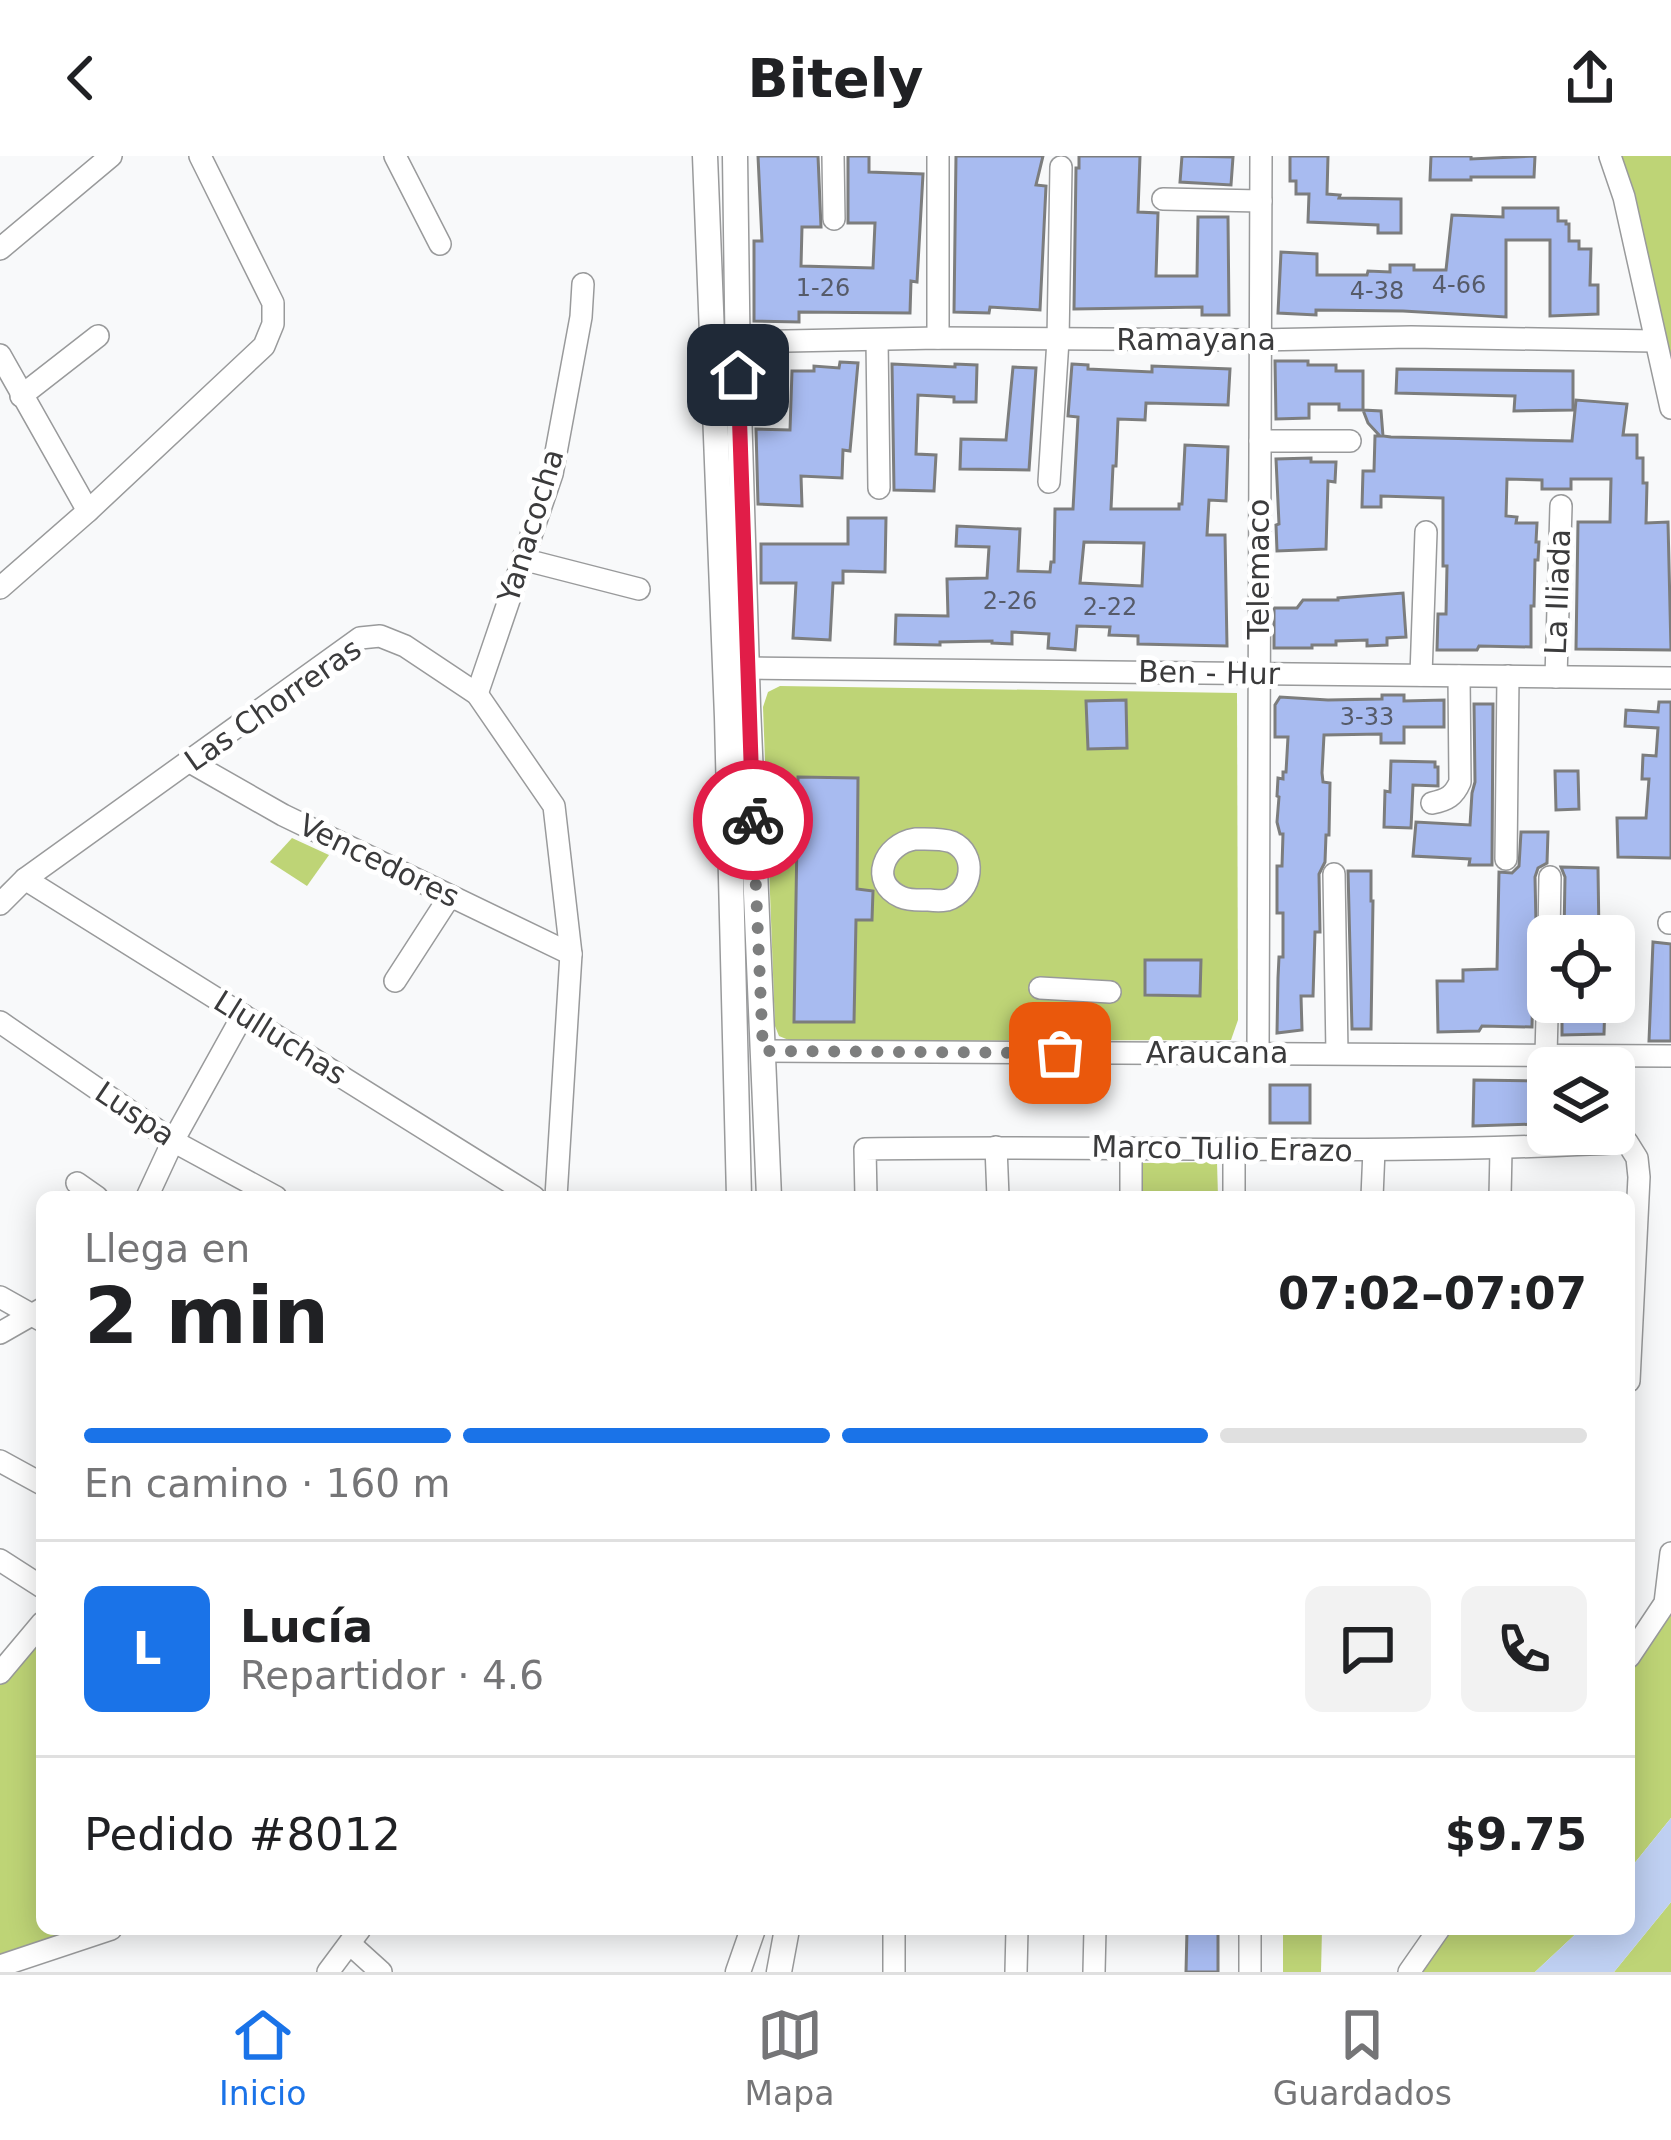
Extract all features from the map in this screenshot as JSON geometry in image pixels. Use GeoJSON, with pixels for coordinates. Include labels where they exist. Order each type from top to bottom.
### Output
{"type":"FeatureCollection","features":[{"type":"Feature","properties":{"kind":"main road"},"geometry":{"type":"LineString","coordinates":[[705,156],[728,717],[739,1191]]}},
{"type":"Feature","properties":{"kind":"main road"},"geometry":{"type":"LineString","coordinates":[[735,156],[748,668],[769,1191]]}},
{"type":"Feature","properties":{"kind":"main road"},"geometry":{"type":"LineString","coordinates":[[738,1972],[751,1935]]}},
{"type":"Feature","properties":{"kind":"main road"},"geometry":{"type":"LineString","coordinates":[[779,1972],[786,1935]]}},
{"type":"Feature","properties":{"kind":"street"},"geometry":{"type":"LineString","coordinates":[[0,249],[111,156]]}},
{"type":"Feature","properties":{"kind":"street"},"geometry":{"type":"LineString","coordinates":[[0,588],[264,346],[273,324],[273,303],[200,156]]}},
{"type":"Feature","properties":{"kind":"street"},"geometry":{"type":"LineString","coordinates":[[395,156],[440,244]]}},
{"type":"Feature","properties":{"kind":"street"},"geometry":{"type":"LineString","coordinates":[[833,156],[834,219]]}},
{"type":"Feature","properties":{"kind":"street"},"geometry":{"type":"LineString","coordinates":[[938,156],[938,338]]}},
{"type":"Feature","properties":{"kind":"street","name":"Telemaco"},"geometry":{"type":"LineString","coordinates":[[1258,1054],[1261,156]]}},
{"type":"Feature","properties":{"kind":"street"},"geometry":{"type":"LineString","coordinates":[[1610,156],[1624,197],[1671,408]]}},
{"type":"Feature","properties":{"kind":"street"},"geometry":{"type":"LineString","coordinates":[[1049,482],[1058,340],[1060,167]]}},
{"type":"Feature","properties":{"kind":"street"},"geometry":{"type":"LineString","coordinates":[[1163,199],[1261,201]]}},
{"type":"Feature","properties":{"kind":"street","name":"Yanacocha"},"geometry":{"type":"LineString","coordinates":[[477,694],[552,475],[583,284]]}},
{"type":"Feature","properties":{"kind":"street"},"geometry":{"type":"LineString","coordinates":[[21,396],[98,336]]}},
{"type":"Feature","properties":{"kind":"street","name":"Ramayana"},"geometry":{"type":"LineString","coordinates":[[738,342],[1411,337],[1654,341]]}},
{"type":"Feature","properties":{"kind":"street"},"geometry":{"type":"LineString","coordinates":[[877,340],[879,488]]}},
{"type":"Feature","properties":{"kind":"street"},"geometry":{"type":"LineString","coordinates":[[0,355],[88,511]]}},
{"type":"Feature","properties":{"kind":"street"},"geometry":{"type":"LineString","coordinates":[[1259,441],[1350,441]]}},
{"type":"Feature","properties":{"kind":"street","name":"La Iliada"},"geometry":{"type":"LineString","coordinates":[[1556,677],[1561,506]]}},
{"type":"Feature","properties":{"kind":"street"},"geometry":{"type":"LineString","coordinates":[[1421,675],[1426,532]]}},
{"type":"Feature","properties":{"kind":"street"},"geometry":{"type":"LineString","coordinates":[[522,559],[639,589]]}},
{"type":"Feature","properties":{"kind":"street","name":"Las Chorreras"},"geometry":{"type":"LineString","coordinates":[[0,904],[26,879],[360,638],[380,636],[405,646],[477,694],[554,806],[571,954],[556,1191]]}},
{"type":"Feature","properties":{"kind":"street","name":"Ben - Hur"},"geometry":{"type":"LineString","coordinates":[[748,668],[1671,678]]}},
{"type":"Feature","properties":{"kind":"street"},"geometry":{"type":"LineString","coordinates":[[1432,802],[1446,800],[1460,782],[1459,676]]}},
{"type":"Feature","properties":{"kind":"street"},"geometry":{"type":"LineString","coordinates":[[1506,859],[1508,676]]}},
{"type":"Feature","properties":{"kind":"street","name":"Vencedores"},"geometry":{"type":"LineString","coordinates":[[190,762],[283,815],[571,954]]}},
{"type":"Feature","properties":{"kind":"street"},"geometry":{"type":"LineString","coordinates":[[1334,874],[1337,1053]]}},
{"type":"Feature","properties":{"kind":"street"},"geometry":{"type":"LineString","coordinates":[[1549,915],[1550,877]]}},
{"type":"Feature","properties":{"kind":"street","name":"Llulluchas"},"geometry":{"type":"LineString","coordinates":[[26,879],[524,1191]]}},
{"type":"Feature","properties":{"kind":"street"},"geometry":{"type":"LineString","coordinates":[[395,981],[450,896]]}},
{"type":"Feature","properties":{"kind":"street"},"geometry":{"type":"LineString","coordinates":[[1040,988],[1110,992]]}},
{"type":"Feature","properties":{"kind":"street"},"geometry":{"type":"LineString","coordinates":[[150,1191],[243,1015]]}},
{"type":"Feature","properties":{"kind":"street","name":"Luspa"},"geometry":{"type":"LineString","coordinates":[[0,1022],[173,1141],[265,1191]]}},
{"type":"Feature","properties":{"kind":"street","name":"Araucana"},"geometry":{"type":"LineString","coordinates":[[763,1051],[1527,1055]]}},
{"type":"Feature","properties":{"kind":"street","name":"Araucana"},"geometry":{"type":"LineString","coordinates":[[1635,1056],[1671,1056]]}},
{"type":"Feature","properties":{"kind":"street","name":"Marco Tulio Erazo"},"geometry":{"type":"LineString","coordinates":[[866,1191],[865,1149],[1501,1150],[1627,1142],[1637,1158],[1639,1177],[1635,1259]]}},
{"type":"Feature","properties":{"kind":"street"},"geometry":{"type":"LineString","coordinates":[[996,1147],[998,1191]]}},
{"type":"Feature","properties":{"kind":"street"},"geometry":{"type":"LineString","coordinates":[[1131,1148],[1131,1191]]}},
{"type":"Feature","properties":{"kind":"street"},"geometry":{"type":"LineString","coordinates":[[1234,1150],[1234,1191]]}},
{"type":"Feature","properties":{"kind":"street"},"geometry":{"type":"LineString","coordinates":[[1372,1191],[1374,1150]]}},
{"type":"Feature","properties":{"kind":"street"},"geometry":{"type":"LineString","coordinates":[[1500,1191],[1501,1150]]}},
{"type":"Feature","properties":{"kind":"street"},"geometry":{"type":"LineString","coordinates":[[77,1183],[88,1191]]}},
{"type":"Feature","properties":{"kind":"street"},"geometry":{"type":"LineString","coordinates":[[0,1297],[36,1314]]}},
{"type":"Feature","properties":{"kind":"street"},"geometry":{"type":"LineString","coordinates":[[0,1333],[36,1316]]}},
{"type":"Feature","properties":{"kind":"street"},"geometry":{"type":"LineString","coordinates":[[0,1461],[36,1481]]}},
{"type":"Feature","properties":{"kind":"street"},"geometry":{"type":"LineString","coordinates":[[1635,1648],[1665,1603],[1671,1553]]}},
{"type":"Feature","properties":{"kind":"street"},"geometry":{"type":"LineString","coordinates":[[0,1560],[36,1583]]}},
{"type":"Feature","properties":{"kind":"street"},"geometry":{"type":"LineString","coordinates":[[0,1673],[36,1630]]}},
{"type":"Feature","properties":{"kind":"street"},"geometry":{"type":"LineString","coordinates":[[0,1966],[93,1935]]}},
{"type":"Feature","properties":{"kind":"street"},"geometry":{"type":"LineString","coordinates":[[894,1935],[894,1972]]}},
{"type":"Feature","properties":{"kind":"street"},"geometry":{"type":"LineString","coordinates":[[1016,1972],[1017,1935]]}},
{"type":"Feature","properties":{"kind":"street"},"geometry":{"type":"LineString","coordinates":[[1094,1972],[1095,1935]]}},
{"type":"Feature","properties":{"kind":"street"},"geometry":{"type":"LineString","coordinates":[[1250,1935],[1250,1972]]}},
{"type":"Feature","properties":{"kind":"street"},"geometry":{"type":"LineString","coordinates":[[1409,1972],[1435,1935]]}},
{"type":"Feature","properties":{"kind":"street"},"geometry":{"type":"LineString","coordinates":[[328,1972],[355,1937],[381,1972]]}},
{"type":"Feature","properties":{"kind":"green space"},"geometry":{"type":"Polygon","coordinates":[[[1621,156],[1671,156],[1671,363],[1640,218],[1621,156]]]}},
{"type":"Feature","properties":{"kind":"green space"},"geometry":{"type":"Polygon","coordinates":[[[780,686],[1237,693],[1238,1020],[1231,1040],[791,1041],[779,1036],[763,707],[768,692],[780,686]]]}},
{"type":"Feature","properties":{"kind":"green space"},"geometry":{"type":"Polygon","coordinates":[[[292,838],[329,855],[307,886],[270,862],[292,838]]]}},
{"type":"Feature","properties":{"kind":"green space"},"geometry":{"type":"Polygon","coordinates":[[[1217,1162],[1218,1191],[1142,1191],[1142,1163],[1217,1162]]]}},
{"type":"Feature","properties":{"kind":"green space"},"geometry":{"type":"Polygon","coordinates":[[[1671,1553],[1671,1818],[1635,1863],[1635,1649],[1665,1603],[1671,1553]]]}},
{"type":"Feature","properties":{"kind":"green space"},"geometry":{"type":"Polygon","coordinates":[[[36,1645],[36,1935],[65,1935],[0,1956],[0,1685],[36,1645]]]}},
{"type":"Feature","properties":{"kind":"green space"},"geometry":{"type":"Polygon","coordinates":[[[1671,1902],[1671,1972],[1614,1972],[1671,1902]]]}},
{"type":"Feature","properties":{"kind":"green space"},"geometry":{"type":"Polygon","coordinates":[[[1283,1935],[1322,1935],[1321,1972],[1283,1972],[1283,1935]]]}},
{"type":"Feature","properties":{"kind":"green space"},"geometry":{"type":"Polygon","coordinates":[[[1444,1935],[1575,1935],[1535,1972],[1419,1972],[1444,1935]]]}},
{"type":"Feature","properties":{"kind":"water"},"geometry":{"type":"Polygon","coordinates":[[[1671,1818],[1671,1902],[1614,1972],[1535,1972],[1575,1935],[1635,1935],[1635,1863],[1671,1818]]]}},
{"type":"Feature","properties":{"kind":"building"},"geometry":{"type":"Polygon","coordinates":[[[758,156],[818,156],[821,227],[802,227],[801,266],[873,268],[875,223],[848,223],[848,156],[869,156],[869,172],[923,174],[917,282],[911,281],[910,313],[799,312],[799,322],[754,321],[754,241],[762,241],[758,156]]]}},
{"type":"Feature","properties":{"kind":"building"},"geometry":{"type":"Polygon","coordinates":[[[956,156],[1043,156],[1036,185],[1046,186],[1040,310],[990,307],[989,313],[954,312],[956,156]]]}},
{"type":"Feature","properties":{"kind":"building"},"geometry":{"type":"Polygon","coordinates":[[[1079,156],[1140,156],[1138,212],[1158,213],[1156,276],[1197,276],[1198,217],[1228,217],[1229,315],[1202,315],[1202,307],[1074,309],[1079,156]]]}},
{"type":"Feature","properties":{"kind":"building"},"geometry":{"type":"Polygon","coordinates":[[[1182,156],[1233,157],[1231,185],[1180,182],[1182,156]]]}},
{"type":"Feature","properties":{"kind":"building"},"geometry":{"type":"Polygon","coordinates":[[[1290,156],[1328,156],[1327,194],[1401,199],[1401,233],[1378,233],[1378,225],[1308,222],[1309,194],[1296,194],[1296,181],[1290,181],[1290,156]]]}},
{"type":"Feature","properties":{"kind":"building"},"geometry":{"type":"Polygon","coordinates":[[[1431,156],[1535,156],[1534,177],[1430,180],[1431,156]]]}},
{"type":"Feature","properties":{"kind":"building"},"geometry":{"type":"Polygon","coordinates":[[[1503,208],[1558,208],[1558,221],[1569,224],[1569,241],[1579,241],[1579,249],[1591,249],[1590,285],[1598,285],[1598,314],[1550,316],[1550,240],[1506,240],[1506,317],[1403,311],[1278,313],[1281,252],[1317,254],[1317,275],[1390,272],[1390,265],[1446,270],[1452,215],[1503,217],[1503,208]]]}},
{"type":"Feature","properties":{"kind":"building"},"geometry":{"type":"Polygon","coordinates":[[[1275,361],[1308,361],[1308,365],[1336,365],[1336,371],[1363,371],[1363,410],[1309,404],[1309,418],[1276,419],[1275,361]]]}},
{"type":"Feature","properties":{"kind":"building"},"geometry":{"type":"Polygon","coordinates":[[[840,362],[858,363],[850,451],[843,450],[842,478],[801,476],[802,506],[758,504],[756,429],[790,430],[792,371],[839,368],[840,362]]]}},
{"type":"Feature","properties":{"kind":"building"},"geometry":{"type":"Polygon","coordinates":[[[892,364],[977,365],[976,402],[918,395],[916,454],[936,455],[934,491],[894,490],[892,364]]]}},
{"type":"Feature","properties":{"kind":"building"},"geometry":{"type":"Polygon","coordinates":[[[1072,364],[1152,372],[1152,366],[1230,369],[1228,405],[1146,403],[1145,420],[1118,419],[1111,509],[1179,509],[1185,445],[1228,447],[1226,501],[1209,500],[1207,535],[1225,535],[1227,646],[1138,644],[1138,636],[1109,635],[1110,627],[1077,626],[1075,650],[1048,648],[1049,634],[1012,632],[1012,644],[895,644],[896,615],[948,616],[947,579],[987,578],[989,547],[956,546],[957,526],[1020,529],[1018,571],[1050,572],[1055,509],[1073,509],[1078,417],[1068,416],[1072,364]],[[1084,542],[1080,583],[1142,586],[1144,543],[1084,542]]]}},
{"type":"Feature","properties":{"kind":"building"},"geometry":{"type":"Polygon","coordinates":[[[1013,367],[1036,368],[1029,470],[960,469],[961,439],[1006,440],[1013,367]]]}},
{"type":"Feature","properties":{"kind":"building"},"geometry":{"type":"Polygon","coordinates":[[[1397,369],[1573,371],[1573,410],[1514,411],[1515,396],[1396,393],[1397,369]]]}},
{"type":"Feature","properties":{"kind":"building"},"geometry":{"type":"Polygon","coordinates":[[[1576,400],[1627,404],[1623,435],[1637,435],[1637,458],[1643,458],[1643,483],[1647,483],[1646,523],[1668,522],[1671,650],[1576,649],[1578,522],[1610,522],[1611,479],[1571,479],[1571,489],[1542,489],[1542,480],[1507,479],[1506,516],[1517,517],[1516,523],[1537,523],[1531,647],[1437,650],[1438,614],[1446,614],[1443,498],[1381,496],[1381,507],[1362,507],[1363,471],[1374,471],[1375,436],[1380,436],[1363,410],[1381,411],[1383,436],[1572,441],[1576,400]]]}},
{"type":"Feature","properties":{"kind":"building"},"geometry":{"type":"Polygon","coordinates":[[[1311,458],[1311,462],[1336,462],[1335,482],[1328,481],[1326,549],[1277,551],[1276,459],[1311,458]]]}},
{"type":"Feature","properties":{"kind":"building"},"geometry":{"type":"Polygon","coordinates":[[[848,518],[886,518],[885,572],[843,571],[843,583],[833,583],[830,640],[793,638],[796,583],[761,583],[761,544],[848,544],[848,518]]]}},
{"type":"Feature","properties":{"kind":"building"},"geometry":{"type":"Polygon","coordinates":[[[1403,593],[1406,637],[1387,638],[1387,645],[1367,646],[1367,640],[1274,648],[1274,608],[1297,608],[1303,600],[1403,593]]]}},
{"type":"Feature","properties":{"kind":"building"},"geometry":{"type":"Polygon","coordinates":[[[1382,695],[1404,695],[1404,701],[1444,700],[1444,727],[1404,727],[1404,743],[1381,743],[1381,734],[1324,735],[1322,773],[1323,782],[1330,783],[1329,835],[1319,874],[1320,932],[1315,932],[1313,996],[1301,996],[1302,1030],[1277,1033],[1283,913],[1277,913],[1277,866],[1282,866],[1283,834],[1277,822],[1277,796],[1278,778],[1283,779],[1286,772],[1288,737],[1275,737],[1275,705],[1280,697],[1382,699],[1382,695]]]}},
{"type":"Feature","properties":{"kind":"building"},"geometry":{"type":"Polygon","coordinates":[[[1126,700],[1127,748],[1088,749],[1086,701],[1126,700]]]}},
{"type":"Feature","properties":{"kind":"building"},"geometry":{"type":"Polygon","coordinates":[[[1659,702],[1671,702],[1671,858],[1618,857],[1617,818],[1646,818],[1649,779],[1642,779],[1643,755],[1656,756],[1658,728],[1625,726],[1626,710],[1658,712],[1659,702]]]}},
{"type":"Feature","properties":{"kind":"building"},"geometry":{"type":"Polygon","coordinates":[[[1474,704],[1493,704],[1492,865],[1413,856],[1416,822],[1470,825],[1474,704]]]}},
{"type":"Feature","properties":{"kind":"building"},"geometry":{"type":"Polygon","coordinates":[[[1391,761],[1435,762],[1438,767],[1438,786],[1413,785],[1411,828],[1384,827],[1391,761]]]}},
{"type":"Feature","properties":{"kind":"building"},"geometry":{"type":"Polygon","coordinates":[[[1555,771],[1578,771],[1579,809],[1556,810],[1555,771]]]}},
{"type":"Feature","properties":{"kind":"building"},"geometry":{"type":"Polygon","coordinates":[[[798,777],[858,778],[857,889],[873,891],[872,920],[856,920],[854,1022],[794,1022],[798,777]]]}},
{"type":"Feature","properties":{"kind":"building"},"geometry":{"type":"Polygon","coordinates":[[[1521,832],[1548,832],[1547,863],[1535,877],[1536,915],[1527,915],[1527,1023],[1532,1027],[1482,1026],[1479,1031],[1438,1032],[1437,981],[1463,981],[1463,970],[1497,969],[1499,872],[1512,873],[1519,866],[1521,832]]]}},
{"type":"Feature","properties":{"kind":"building"},"geometry":{"type":"Polygon","coordinates":[[[1561,867],[1598,868],[1599,915],[1564,915],[1561,867]]]}},
{"type":"Feature","properties":{"kind":"building"},"geometry":{"type":"Polygon","coordinates":[[[1348,871],[1371,871],[1371,1029],[1352,1029],[1348,871]]]}},
{"type":"Feature","properties":{"kind":"building"},"geometry":{"type":"Polygon","coordinates":[[[1653,942],[1671,944],[1671,1041],[1649,1041],[1653,942]]]}},
{"type":"Feature","properties":{"kind":"building"},"geometry":{"type":"Polygon","coordinates":[[[1145,960],[1201,960],[1200,996],[1145,995],[1145,960]]]}},
{"type":"Feature","properties":{"kind":"building"},"geometry":{"type":"Polygon","coordinates":[[[1562,1023],[1604,1023],[1604,1034],[1562,1035],[1562,1023]]]}},
{"type":"Feature","properties":{"kind":"building"},"geometry":{"type":"Polygon","coordinates":[[[1474,1080],[1527,1081],[1527,1124],[1473,1126],[1474,1080]]]}},
{"type":"Feature","properties":{"kind":"building"},"geometry":{"type":"Polygon","coordinates":[[[1270,1085],[1310,1085],[1310,1123],[1270,1123],[1270,1085]]]}},
{"type":"Feature","properties":{"kind":"building"},"geometry":{"type":"Polygon","coordinates":[[[1187,1935],[1218,1935],[1218,1972],[1186,1972],[1187,1935]]]}},
{"type":"Feature","properties":{"kind":"way so far"},"geometry":{"type":"LineString","coordinates":[[753,820],[763,1051],[1060,1053]]}},
{"type":"Feature","properties":{"kind":"route"},"geometry":{"type":"LineString","coordinates":[[738,375],[753,820]]}}]}
